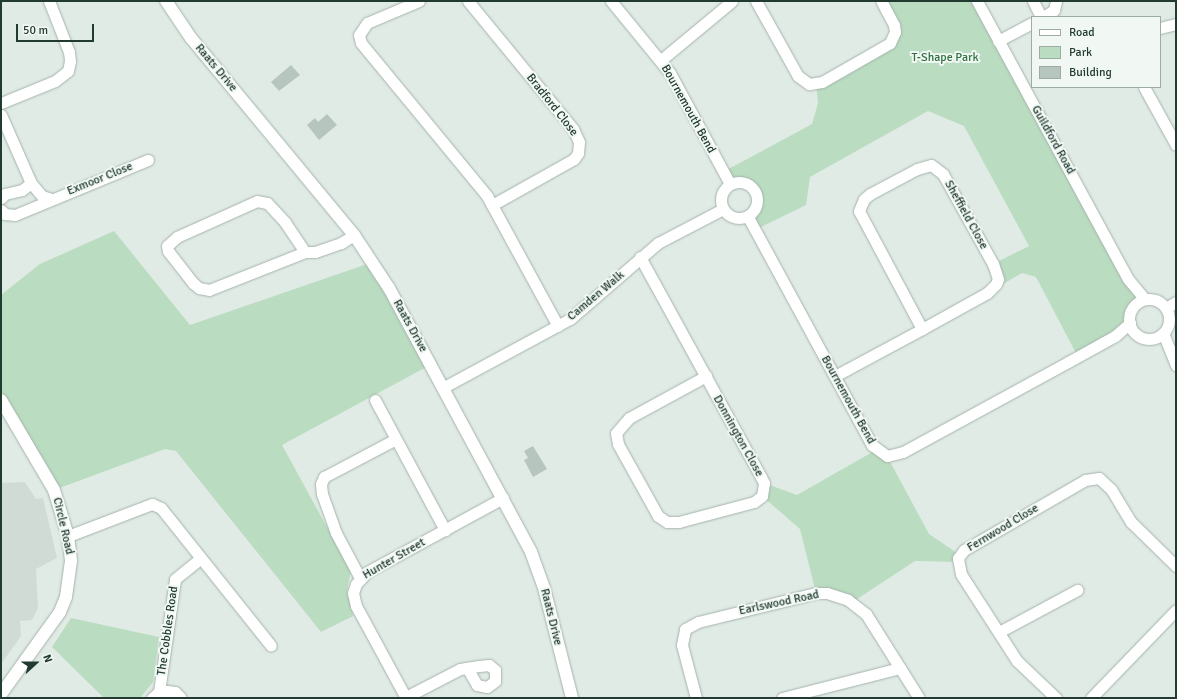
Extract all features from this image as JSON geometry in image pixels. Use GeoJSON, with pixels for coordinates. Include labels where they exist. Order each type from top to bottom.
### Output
{"type":"FeatureCollection","features":[{"type":"Feature","properties":{"kind":"street"},"geometry":{"type":"LineString","coordinates":[[1,103],[55,81],[68,71],[69,52],[49,1]]}},
{"type":"Feature","properties":{"kind":"street","name":"Raats Drive"},"geometry":{"type":"LineString","coordinates":[[166,1],[191,38],[354,235],[389,288],[504,498],[538,570],[572,698]]}},
{"type":"Feature","properties":{"kind":"street"},"geometry":{"type":"LineString","coordinates":[[419,1],[367,23],[359,35],[361,43],[492,205],[558,326]]}},
{"type":"Feature","properties":{"kind":"street","name":"Bradford Close"},"geometry":{"type":"LineString","coordinates":[[468,1],[573,129],[579,142],[574,159],[492,205]]}},
{"type":"Feature","properties":{"kind":"street","name":"Bournemouth Bend"},"geometry":{"type":"LineString","coordinates":[[612,1],[670,73],[730,184]]}},
{"type":"Feature","properties":{"kind":"street"},"geometry":{"type":"LineString","coordinates":[[661,60],[732,1]]}},
{"type":"Feature","properties":{"kind":"street"},"geometry":{"type":"LineString","coordinates":[[756,1],[798,76],[809,84],[822,82],[890,43],[895,32],[894,25],[881,1]]}},
{"type":"Feature","properties":{"kind":"street","name":"Guildford Road"},"geometry":{"type":"LineString","coordinates":[[977,1],[1128,279],[1145,299]]}},
{"type":"Feature","properties":{"kind":"street"},"geometry":{"type":"LineString","coordinates":[[1033,1],[1041,16]]}},
{"type":"Feature","properties":{"kind":"street"},"geometry":{"type":"LineString","coordinates":[[1044,16],[1054,10],[1056,1]]}},
{"type":"Feature","properties":{"kind":"street"},"geometry":{"type":"LineString","coordinates":[[998,41],[1031,24]]}},
{"type":"Feature","properties":{"kind":"street"},"geometry":{"type":"LineString","coordinates":[[1161,28],[1176,24]]}},
{"type":"Feature","properties":{"kind":"street"},"geometry":{"type":"LineString","coordinates":[[1145,88],[1175,142]]}},
{"type":"Feature","properties":{"kind":"street","name":"Exmoor Close"},"geometry":{"type":"LineString","coordinates":[[1,115],[31,183],[42,196],[51,199]]}},
{"type":"Feature","properties":{"kind":"street","name":"Exmoor Close"},"geometry":{"type":"LineString","coordinates":[[1,210],[5,214],[15,215],[148,160]]}},
{"type":"Feature","properties":{"kind":"street","name":"Sheffield Close"},"geometry":{"type":"LineString","coordinates":[[834,376],[922,329],[987,293],[998,279],[996,269],[943,174],[931,166],[917,169],[870,194],[864,199],[859,211],[922,329]]}},
{"type":"Feature","properties":{"kind":"street"},"geometry":{"type":"LineString","coordinates":[[741,181],[755,190],[756,207],[748,216],[737,218],[728,215],[723,209],[721,196],[730,184],[741,181]]}},
{"type":"Feature","properties":{"kind":"street"},"geometry":{"type":"LineString","coordinates":[[1,198],[5,194],[22,190],[31,183]]}},
{"type":"Feature","properties":{"kind":"street"},"geometry":{"type":"LineString","coordinates":[[305,252],[285,222],[267,203],[258,201],[176,237],[167,246],[168,251],[193,284],[203,290],[217,288],[305,252],[341,243],[354,235]]}},
{"type":"Feature","properties":{"kind":"street","name":"Camden Walk"},"geometry":{"type":"LineString","coordinates":[[444,387],[558,326],[586,307],[640,257],[658,243],[723,209]]}},
{"type":"Feature","properties":{"kind":"street","name":"Bournemouth Bend"},"geometry":{"type":"LineString","coordinates":[[748,216],[872,445],[887,456],[896,456],[1115,336],[1130,323]]}},
{"type":"Feature","properties":{"kind":"street","name":"Donnington Close"},"geometry":{"type":"LineString","coordinates":[[640,257],[706,376],[761,477],[764,489],[754,502],[679,522],[667,522],[658,516],[618,444],[616,433],[629,418],[706,376]]}},
{"type":"Feature","properties":{"kind":"street","name":"Guildford Road"},"geometry":{"type":"LineString","coordinates":[[1128,279],[1135,305]]}},
{"type":"Feature","properties":{"kind":"street"},"geometry":{"type":"LineString","coordinates":[[1152,339],[1163,333],[1173,317],[1157,300],[1145,299],[1135,305],[1130,315],[1130,323],[1136,333],[1152,339],[1170,356]]}},
{"type":"Feature","properties":{"kind":"street"},"geometry":{"type":"LineString","coordinates":[[1166,308],[1176,302]]}},
{"type":"Feature","properties":{"kind":"street","name":"Bournemouth Bend"},"geometry":{"type":"LineString","coordinates":[[1115,336],[1136,333]]}},
{"type":"Feature","properties":{"kind":"street"},"geometry":{"type":"LineString","coordinates":[[1163,333],[1170,356],[1176,366]]}},
{"type":"Feature","properties":{"kind":"street","name":"Circle Road"},"geometry":{"type":"LineString","coordinates":[[1,400],[54,490],[68,536],[71,561],[69,584],[60,612],[1,694]]}},
{"type":"Feature","properties":{"kind":"street"},"geometry":{"type":"LineString","coordinates":[[375,400],[445,530]]}},
{"type":"Feature","properties":{"kind":"street"},"geometry":{"type":"LineString","coordinates":[[360,578],[336,533],[322,494],[321,484],[324,477],[396,438]]}},
{"type":"Feature","properties":{"kind":"street","name":"Fernwood Close"},"geometry":{"type":"LineString","coordinates":[[1056,698],[1017,661],[962,574],[958,558],[972,544],[1085,480],[1099,478],[1106,481],[1130,522],[1176,566]]}},
{"type":"Feature","properties":{"kind":"street","name":"Hunter Street"},"geometry":{"type":"LineString","coordinates":[[406,697],[356,606],[354,593],[360,578],[504,498]]}},
{"type":"Feature","properties":{"kind":"street"},"geometry":{"type":"LineString","coordinates":[[68,536],[152,504],[161,508],[200,559],[271,646]]}},
{"type":"Feature","properties":{"kind":"street","name":"The Cobbles Road"},"geometry":{"type":"LineString","coordinates":[[155,695],[175,579],[200,559]]}},
{"type":"Feature","properties":{"kind":"street"},"geometry":{"type":"LineString","coordinates":[[999,632],[1077,590]]}},
{"type":"Feature","properties":{"kind":"street","name":"Earlswood Road"},"geometry":{"type":"LineString","coordinates":[[696,698],[682,645],[684,629],[698,622],[816,593],[838,596],[862,610],[919,698]]}},
{"type":"Feature","properties":{"kind":"street"},"geometry":{"type":"LineString","coordinates":[[1091,698],[1176,610]]}},
{"type":"Feature","properties":{"kind":"street"},"geometry":{"type":"LineString","coordinates":[[406,697],[447,674],[467,668]]}},
{"type":"Feature","properties":{"kind":"street"},"geometry":{"type":"LineString","coordinates":[[782,698],[900,668]]}},
{"type":"Feature","properties":{"kind":"street"},"geometry":{"type":"LineString","coordinates":[[155,695],[175,692],[181,698]]}},
{"type":"Feature","properties":{"kind":"shaded area"},"geometry":{"type":"Polygon","coordinates":[[[25,482],[36,499],[43,498],[57,558],[36,569],[38,608],[32,620],[20,621],[21,636],[1,664],[1,483],[25,482]]]}},
{"type":"Feature","properties":{"kind":"green space","name":"T-Shape Park"},"geometry":{"type":"Polygon","coordinates":[[[881,1],[977,1],[1140,301],[1131,311],[1130,323],[1078,357],[1036,277],[1022,273],[1003,284],[996,284],[993,264],[1029,246],[964,126],[928,111],[810,177],[806,205],[755,230],[748,217],[756,207],[755,190],[741,181],[730,184],[723,172],[812,124],[818,103],[816,83],[893,38],[881,1]]]}},
{"type":"Feature","properties":{"kind":"green space"},"geometry":{"type":"Polygon","coordinates":[[[114,231],[190,325],[373,262],[430,365],[282,445],[351,571],[347,590],[353,616],[321,632],[176,451],[165,449],[54,490],[1,390],[1,295],[40,264],[114,231]]]}},
{"type":"Feature","properties":{"kind":"green space"},"geometry":{"type":"Polygon","coordinates":[[[876,450],[887,456],[929,534],[960,555],[958,562],[915,561],[851,603],[816,593],[800,529],[762,496],[764,483],[797,495],[876,450]]]}},
{"type":"Feature","properties":{"kind":"green space"},"geometry":{"type":"Polygon","coordinates":[[[71,618],[159,637],[153,682],[140,698],[104,698],[52,647],[71,618]]]}},
{"type":"Feature","properties":{"kind":"building"},"geometry":{"type":"Polygon","coordinates":[[[291,65],[300,75],[279,91],[271,82],[291,65]]]}},
{"type":"Feature","properties":{"kind":"building"},"geometry":{"type":"Polygon","coordinates":[[[327,114],[337,125],[319,140],[307,125],[315,118],[318,122],[327,114]]]}},
{"type":"Feature","properties":{"kind":"building"},"geometry":{"type":"Polygon","coordinates":[[[533,446],[547,469],[533,477],[524,460],[528,458],[524,451],[533,446]]]}}]}
